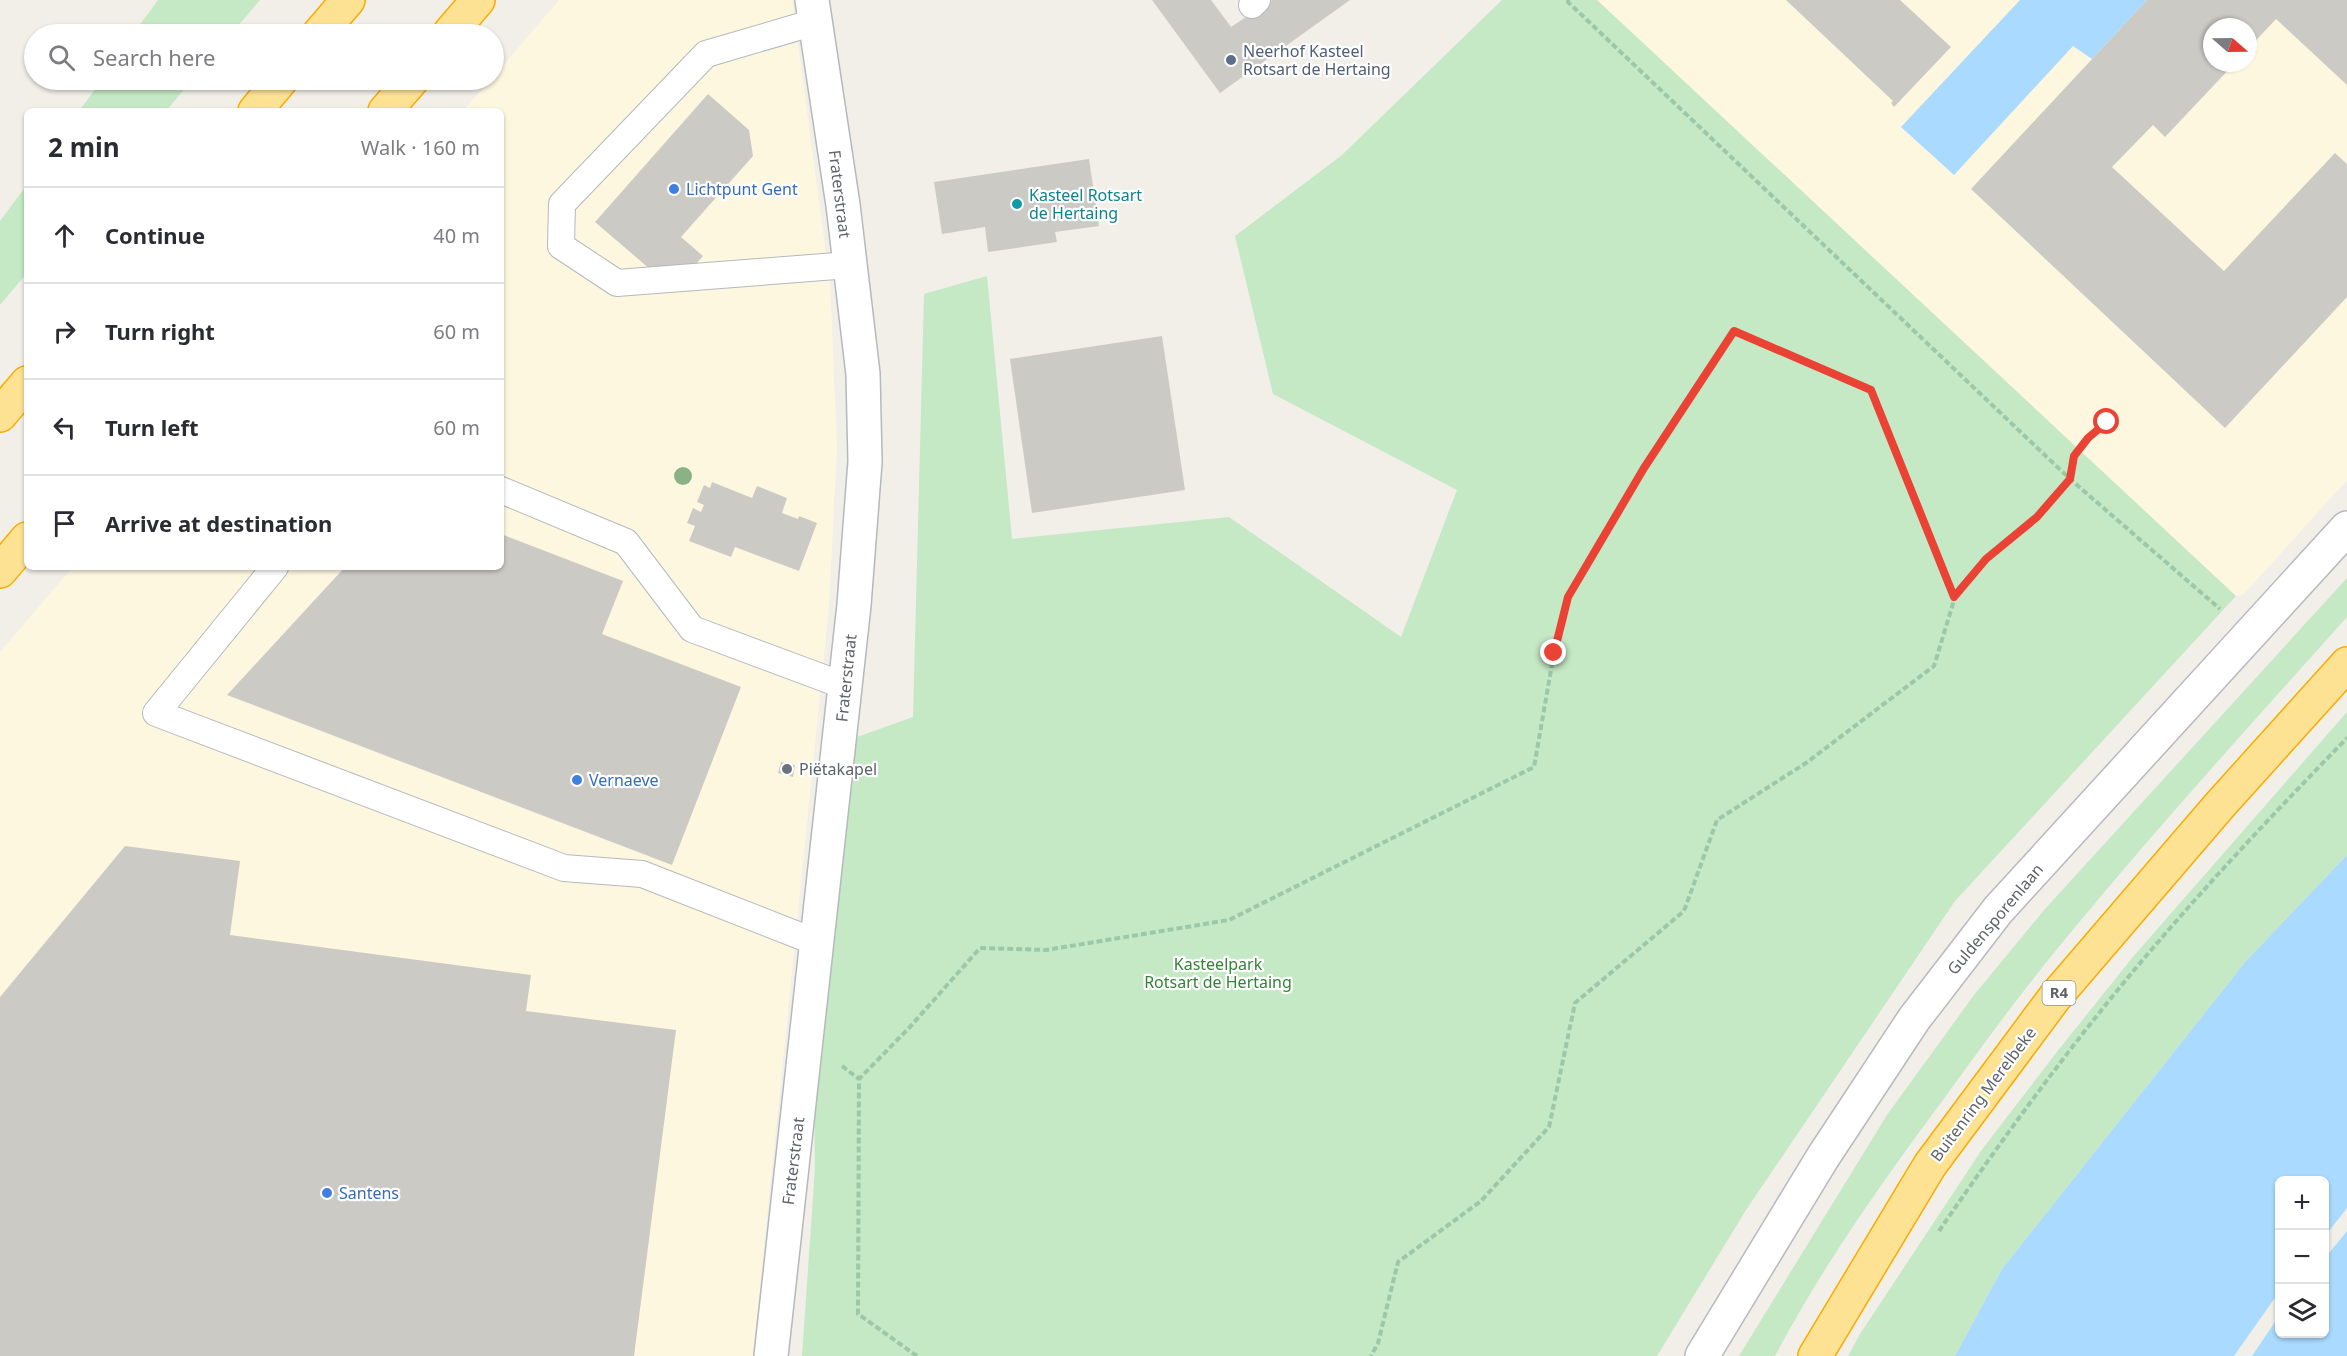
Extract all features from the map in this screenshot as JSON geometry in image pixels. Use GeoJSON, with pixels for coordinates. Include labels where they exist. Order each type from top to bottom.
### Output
{"type":"FeatureCollection","features":[{"type":"Feature","properties":{"kind":"highway"},"geometry":{"type":"LineString","coordinates":[[328,24],[348,0]]}},
{"type":"Feature","properties":{"kind":"highway"},"geometry":{"type":"LineString","coordinates":[[458,24],[478,0]]}},
{"type":"Feature","properties":{"kind":"highway"},"geometry":{"type":"LineString","coordinates":[[258,108],[273,90]]}},
{"type":"Feature","properties":{"kind":"highway"},"geometry":{"type":"LineString","coordinates":[[388,108],[403,90]]}},
{"type":"Feature","properties":{"kind":"highway"},"geometry":{"type":"LineString","coordinates":[[0,415],[24,387]]}},
{"type":"Feature","properties":{"kind":"highway"},"geometry":{"type":"LineString","coordinates":[[0,571],[24,543]]}},
{"type":"Feature","properties":{"kind":"highway","name":"Buitenring Merelbeke"},"geometry":{"type":"LineString","coordinates":[[1815,1356],[1930,1165],[2055,997],[2219,806],[2347,664]]}},
{"type":"Feature","properties":{"kind":"street","name":"Fraterstraat"},"geometry":{"type":"LineString","coordinates":[[771,1356],[818,943],[861,533],[865,462],[863,374],[843,205],[814,11]]}},
{"type":"Feature","properties":{"kind":"street","name":"Guldensporenlaan"},"geometry":{"type":"LineString","coordinates":[[1702,1356],[1823,1157],[1914,1019],[1998,910],[2347,528]]}},
{"type":"Feature","properties":{"kind":"lane"},"geometry":{"type":"LineString","coordinates":[[814,11],[706,54],[562,204],[561,246],[617,283],[849,265]]}},
{"type":"Feature","properties":{"kind":"lane"},"geometry":{"type":"LineString","coordinates":[[504,491],[626,542],[692,629],[845,686]]}},
{"type":"Feature","properties":{"kind":"lane"},"geometry":{"type":"LineString","coordinates":[[272,570],[156,713],[564,868],[642,874],[818,943]]}},
{"type":"Feature","properties":{"kind":"path"},"geometry":{"type":"LineString","coordinates":[[1568,0],[2070,479],[2250,635]]}},
{"type":"Feature","properties":{"kind":"path"},"geometry":{"type":"LineString","coordinates":[[917,1356],[858,1314],[859,1079],[909,1028],[980,948],[1046,950],[1229,920],[1534,767],[1554,653],[1568,597],[1644,468],[1734,331],[1871,390],[1954,597]]}},
{"type":"Feature","properties":{"kind":"path"},"geometry":{"type":"LineString","coordinates":[[1371,1356],[1378,1343],[1398,1262],[1481,1201],[1549,1127],[1575,1004],[1684,911],[1717,820],[1806,763],[1934,666],[1954,597],[1986,559],[2037,517],[2070,479],[2074,456],[2088,438],[2107,422]]}},
{"type":"Feature","properties":{"kind":"path"},"geometry":{"type":"LineString","coordinates":[[1935,1237],[1986,1162],[2157,943],[2257,831],[2347,738]]}},
{"type":"Feature","properties":{"kind":"shaded area"},"geometry":{"type":"Polygon","coordinates":[[[559,0],[792,0],[830,283],[837,446],[829,607],[753,1356],[0,1356],[0,652],[70,570],[504,570],[504,108],[466,108],[481,90],[504,90],[504,64],[559,0]]]}},
{"type":"Feature","properties":{"kind":"shaded area"},"geometry":{"type":"Polygon","coordinates":[[[1597,0],[2347,0],[2347,480],[2243,595],[2236,596],[1597,0]]]}},
{"type":"Feature","properties":{"kind":"green space"},"geometry":{"type":"Polygon","coordinates":[[[158,0],[260,0],[240,24],[140,24],[158,0]]]}},
{"type":"Feature","properties":{"kind":"green space","name":"Kasteelpark Rotsart de Hertaing"},"geometry":{"type":"Polygon","coordinates":[[[1502,0],[1597,0],[2236,596],[1955,901],[1746,1210],[1657,1356],[802,1356],[815,1168],[814,1098],[821,1066],[857,737],[913,717],[924,294],[987,276],[1012,539],[1229,517],[1401,637],[1457,490],[1273,394],[1235,236],[1342,155],[1502,0]]]}},
{"type":"Feature","properties":{"kind":"green space"},"geometry":{"type":"Polygon","coordinates":[[[95,90],[184,90],[169,108],[81,108],[95,90]]]}},
{"type":"Feature","properties":{"kind":"green space"},"geometry":{"type":"Polygon","coordinates":[[[24,189],[24,277],[0,305],[0,221],[24,189]]]}},
{"type":"Feature","properties":{"kind":"green space"},"geometry":{"type":"Polygon","coordinates":[[[2347,578],[2347,617],[2139,852],[2020,995],[1874,1196],[1812,1290],[1775,1356],[1739,1356],[1887,1115],[1974,995],[2045,909],[2347,578]]]}},
{"type":"Feature","properties":{"kind":"green space"},"geometry":{"type":"Polygon","coordinates":[[[2347,712],[2347,855],[2246,961],[2002,1269],[1955,1356],[1848,1356],[1860,1334],[1981,1151],[2056,1053],[2132,958],[2347,712]]]}},
{"type":"Feature","properties":{"kind":"water"},"geometry":{"type":"Polygon","coordinates":[[[2020,0],[2147,0],[2092,59],[2073,46],[1954,175],[1901,127],[2020,0]]]}},
{"type":"Feature","properties":{"kind":"water"},"geometry":{"type":"Polygon","coordinates":[[[2347,855],[2347,1208],[2329,1231],[2329,1176],[2275,1176],[2275,1298],[2234,1356],[1955,1356],[2002,1269],[2246,961],[2347,855]]]}},
{"type":"Feature","properties":{"kind":"water"},"geometry":{"type":"Polygon","coordinates":[[[2347,1231],[2347,1356],[2252,1356],[2275,1322],[2275,1338],[2329,1338],[2329,1253],[2347,1231]]]}},
{"type":"Feature","properties":{"kind":"building","name":"Neerhof Kasteel Rotsart de Hertaing"},"geometry":{"type":"Polygon","coordinates":[[[1152,0],[1211,0],[1231,27],[1272,0],[1350,0],[1220,93],[1152,0]]]}},
{"type":"Feature","properties":{"kind":"building"},"geometry":{"type":"Polygon","coordinates":[[[1786,0],[1900,0],[1951,47],[1894,107],[1891,103],[1893,101],[1786,0]]]}},
{"type":"Feature","properties":{"kind":"building"},"geometry":{"type":"Polygon","coordinates":[[[2147,0],[2347,0],[2347,85],[2276,19],[2257,39],[2257,18],[2203,18],[2203,72],[2226,72],[2165,137],[2153,125],[2112,167],[2224,271],[2335,153],[2347,164],[2347,297],[2225,428],[1971,189],[2147,0]]]}},
{"type":"Feature","properties":{"kind":"building","name":"Lichtpunt Gent"},"geometry":{"type":"Polygon","coordinates":[[[708,94],[749,130],[753,156],[681,237],[703,256],[691,270],[651,270],[595,222],[708,94]]]}},
{"type":"Feature","properties":{"kind":"building","name":"Kasteel Rotsart de Hertaing"},"geometry":{"type":"Polygon","coordinates":[[[1089,159],[1099,226],[1055,232],[1057,242],[988,252],[985,227],[942,234],[934,182],[1089,159]]]}},
{"type":"Feature","properties":{"kind":"building"},"geometry":{"type":"Polygon","coordinates":[[[1162,336],[1185,490],[1032,513],[1010,359],[1162,336]]]}},
{"type":"Feature","properties":{"kind":"building"},"geometry":{"type":"Polygon","coordinates":[[[712,482],[752,498],[757,486],[787,498],[782,513],[817,523],[799,571],[735,547],[731,557],[689,541],[695,526],[687,523],[693,508],[701,512],[704,505],[697,502],[704,485],[710,488],[712,482]]]}},
{"type":"Feature","properties":{"kind":"building","name":"Vernaeve"},"geometry":{"type":"Polygon","coordinates":[[[504,535],[623,581],[602,634],[741,687],[672,865],[227,695],[342,570],[504,570],[504,535]]]}},
{"type":"Feature","properties":{"kind":"building","name":"Piëtakapel"},"geometry":{"type":"Polygon","coordinates":[[[781,762],[795,765],[793,777],[778,773],[781,762]]]}},
{"type":"Feature","properties":{"kind":"building","name":"Santens"},"geometry":{"type":"Polygon","coordinates":[[[125,846],[240,861],[230,935],[531,975],[526,1011],[676,1030],[634,1356],[0,1356],[0,997],[125,846]]]}},
{"type":"Feature","properties":{"kind":"place","name":"Neerhof Kasteel Rotsart de Hertaing"},"geometry":{"type":"Point","coordinates":[1231,60]}},
{"type":"Feature","properties":{"kind":"place","name":"Lichtpunt Gent"},"geometry":{"type":"Point","coordinates":[674,189]}},
{"type":"Feature","properties":{"kind":"place","name":"Kasteel Rotsart de Hertaing"},"geometry":{"type":"Point","coordinates":[1017,204]}},
{"type":"Feature","properties":{"kind":"place","name":"Piëtakapel"},"geometry":{"type":"Point","coordinates":[787,769]}},
{"type":"Feature","properties":{"kind":"place","name":"Vernaeve"},"geometry":{"type":"Point","coordinates":[577,780]}},
{"type":"Feature","properties":{"kind":"place","name":"Santens"},"geometry":{"type":"Point","coordinates":[327,1193]}},
{"type":"Feature","properties":{"kind":"route"},"geometry":{"type":"LineString","coordinates":[[1554,653],[1568,597],[1644,468],[1734,331],[1871,390],[1954,597],[1986,559],[2037,517],[2070,479],[2074,456],[2088,438],[2107,422]]}}]}
